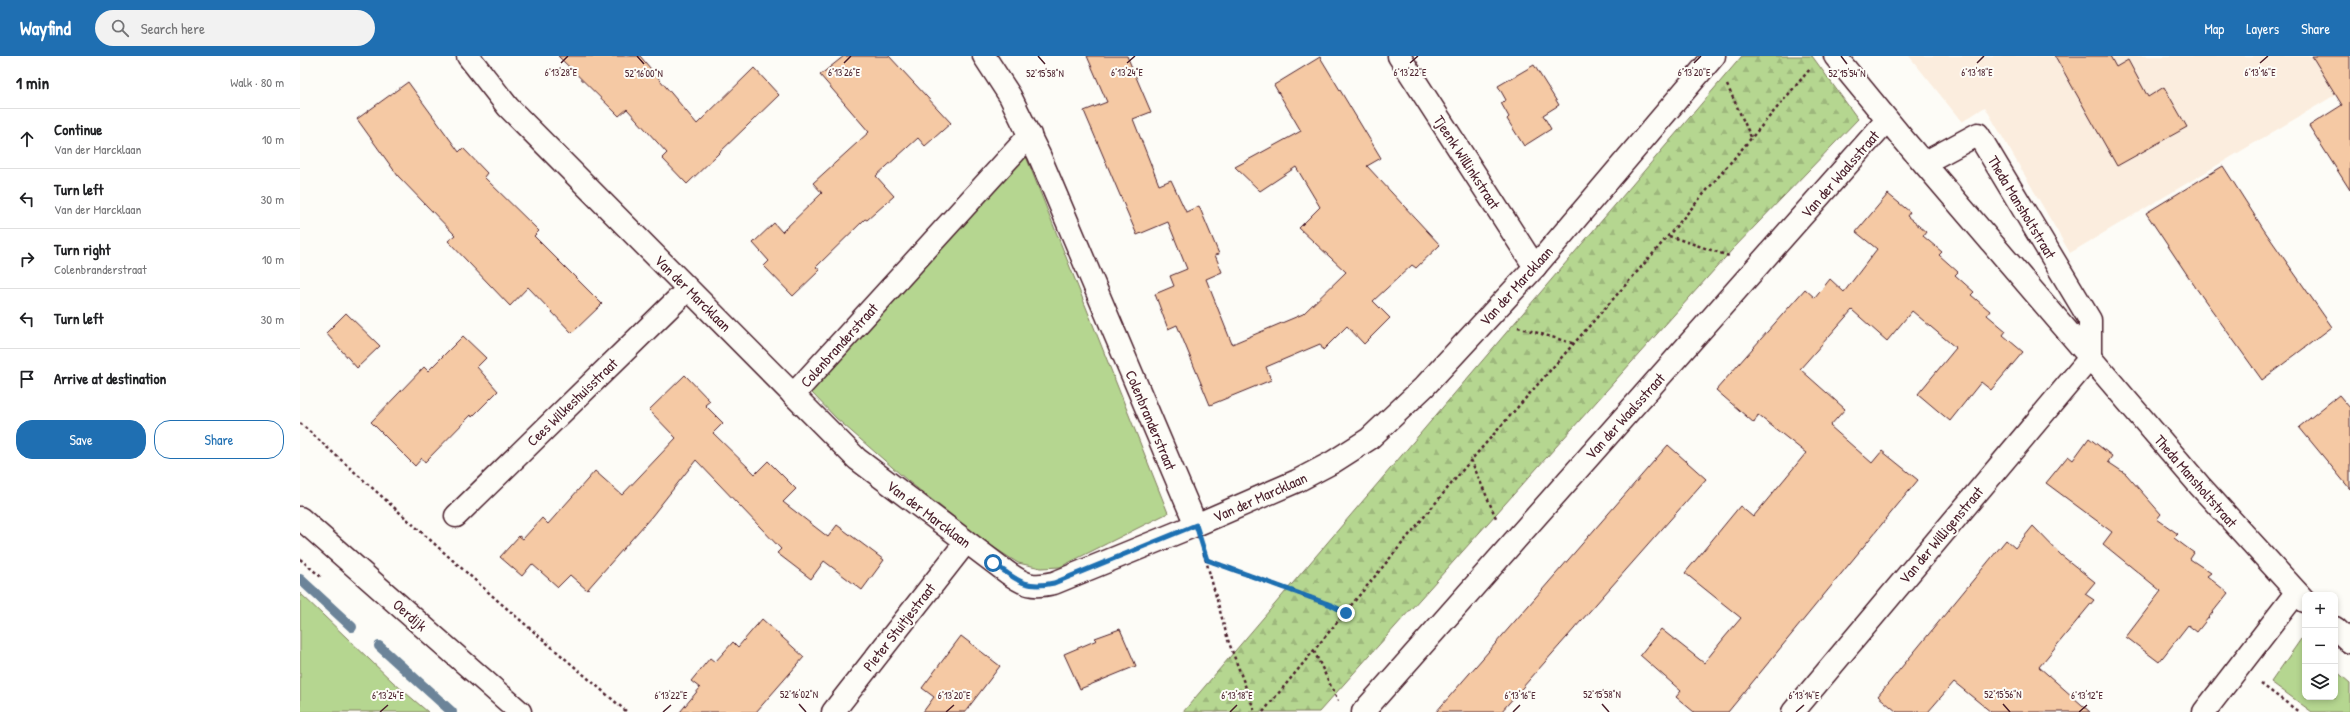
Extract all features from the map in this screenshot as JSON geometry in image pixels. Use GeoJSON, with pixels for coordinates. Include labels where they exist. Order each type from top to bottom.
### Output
{"type":"FeatureCollection","features":[{"type":"Feature","properties":{"kind":"street","name":"Van der Marcklaan"},"geometry":{"type":"LineString","coordinates":[[468,56],[508,107],[857,459],[1025,585],[1041,586],[1054,583],[1196,525],[1297,480],[1333,462],[1368,439],[1424,386],[1534,267],[1714,56]]}},
{"type":"Feature","properties":{"kind":"street","name":"Colenbranderstraat"},"geometry":{"type":"LineString","coordinates":[[984,56],[1010,96],[1030,135],[1196,525]]}},
{"type":"Feature","properties":{"kind":"street","name":"Tjeenk Willinkstraat"},"geometry":{"type":"LineString","coordinates":[[1399,56],[1534,267]]}},
{"type":"Feature","properties":{"kind":"street","name":"Theda Mansholtstraat"},"geometry":{"type":"LineString","coordinates":[[1835,56],[1887,120],[2200,486],[2301,597]]}},
{"type":"Feature","properties":{"kind":"street","name":"Van der Waalsstraat"},"geometry":{"type":"LineString","coordinates":[[1363,712],[1887,120]]}},
{"type":"Feature","properties":{"kind":"street","name":"Theda Mansholtstraat"},"geometry":{"type":"LineString","coordinates":[[1924,163],[1978,134],[2090,320],[2090,358]]}},
{"type":"Feature","properties":{"kind":"street","name":"Colenbranderstraat"},"geometry":{"type":"LineString","coordinates":[[793,395],[1030,135]]}},
{"type":"Feature","properties":{"kind":"street","name":"Cees Wilkeshuisstraat"},"geometry":{"type":"LineString","coordinates":[[456,516],[688,289]]}},
{"type":"Feature","properties":{"kind":"street","name":"Van der Willigenstraat"},"geometry":{"type":"LineString","coordinates":[[1793,712],[2090,358]]}},
{"type":"Feature","properties":{"kind":"street","name":"Oerdijk"},"geometry":{"type":"LineString","coordinates":[[300,518],[520,712]]}},
{"type":"Feature","properties":{"kind":"street","name":"Pieter Stuitjestraat"},"geometry":{"type":"LineString","coordinates":[[833,712],[966,542]]}},
{"type":"Feature","properties":{"kind":"street"},"geometry":{"type":"LineString","coordinates":[[2204,712],[2301,597]]}},
{"type":"Feature","properties":{"kind":"street"},"geometry":{"type":"LineString","coordinates":[[2338,631],[2350,642]]}},
{"type":"Feature","properties":{"kind":"path"},"geometry":{"type":"LineString","coordinates":[[1714,56],[1751,137]]}},
{"type":"Feature","properties":{"kind":"path"},"geometry":{"type":"LineString","coordinates":[[1263,712],[1471,460],[1669,236],[1751,137],[1811,68]]}},
{"type":"Feature","properties":{"kind":"path"},"geometry":{"type":"LineString","coordinates":[[1669,236],[1758,266]]}},
{"type":"Feature","properties":{"kind":"path"},"geometry":{"type":"LineString","coordinates":[[1487,317],[1575,344]]}},
{"type":"Feature","properties":{"kind":"path"},"geometry":{"type":"LineString","coordinates":[[300,423],[497,600],[627,712]]}},
{"type":"Feature","properties":{"kind":"path"},"geometry":{"type":"LineString","coordinates":[[1471,460],[1497,519]]}},
{"type":"Feature","properties":{"kind":"path"},"geometry":{"type":"LineString","coordinates":[[1196,525],[1207,560],[1228,640],[1255,712]]}},
{"type":"Feature","properties":{"kind":"path"},"geometry":{"type":"LineString","coordinates":[[1207,560],[1331,605],[1346,613]]}},
{"type":"Feature","properties":{"kind":"path"},"geometry":{"type":"LineString","coordinates":[[1314,650],[1340,705]]}},
{"type":"Feature","properties":{"kind":"path"},"geometry":{"type":"LineString","coordinates":[[2261,684],[2299,712]]}},
{"type":"Feature","properties":{"kind":"shaded area"},"geometry":{"type":"Polygon","coordinates":[[[1909,56],[2350,56],[2350,86],[2070,253],[1985,107],[1962,122],[1909,56]]]}},
{"type":"Feature","properties":{"kind":"green space"},"geometry":{"type":"Polygon","coordinates":[[[1742,56],[1812,56],[1858,119],[1732,250],[1319,712],[1183,712],[1742,56]]]}},
{"type":"Feature","properties":{"kind":"green space"},"geometry":{"type":"Polygon","coordinates":[[[1025,154],[1168,513],[1060,567],[1041,568],[1018,563],[990,545],[908,481],[836,418],[811,392],[1025,154]]]}},
{"type":"Feature","properties":{"kind":"green space"},"geometry":{"type":"Polygon","coordinates":[[[300,593],[393,682],[428,712],[300,712],[300,593]]]}},
{"type":"Feature","properties":{"kind":"green space"},"geometry":{"type":"Polygon","coordinates":[[[2301,639],[2302,700],[2338,700],[2338,673],[2350,683],[2350,712],[2312,712],[2271,682],[2301,639]]]}},
{"type":"Feature","properties":{"kind":"building"},"geometry":{"type":"Polygon","coordinates":[[[558,56],[640,56],[697,124],[754,68],[779,95],[687,184],[662,158],[667,153],[627,109],[619,116],[558,56]]]}},
{"type":"Feature","properties":{"kind":"building"},"geometry":{"type":"Polygon","coordinates":[[[844,56],[889,56],[951,123],[925,146],[918,138],[876,176],[894,196],[867,220],[865,219],[816,267],[820,270],[793,296],[764,266],[769,261],[753,243],[774,223],[782,232],[822,193],[813,183],[869,132],[820,75],[844,56]]]}},
{"type":"Feature","properties":{"kind":"building"},"geometry":{"type":"Polygon","coordinates":[[[1087,56],[1127,56],[1151,112],[1133,119],[1159,185],[1171,180],[1186,212],[1199,206],[1219,254],[1215,255],[1222,272],[1206,279],[1232,344],[1303,314],[1346,272],[1299,228],[1320,207],[1296,167],[1260,191],[1235,167],[1301,131],[1274,85],[1320,57],[1381,158],[1367,166],[1440,245],[1416,268],[1412,265],[1373,301],[1390,318],[1364,344],[1347,326],[1323,350],[1320,344],[1266,367],[1271,380],[1210,405],[1177,325],[1168,329],[1155,294],[1174,286],[1170,276],[1187,269],[1168,222],[1137,235],[1084,111],[1107,102],[1087,56]]]}},
{"type":"Feature","properties":{"kind":"building"},"geometry":{"type":"Polygon","coordinates":[[[2055,56],[2110,56],[2116,67],[2128,60],[2148,97],[2164,87],[2187,127],[2117,166],[2055,56]]]}},
{"type":"Feature","properties":{"kind":"building"},"geometry":{"type":"Polygon","coordinates":[[[2312,56],[2350,56],[2350,190],[2309,126],[2342,105],[2312,56]]]}},
{"type":"Feature","properties":{"kind":"building"},"geometry":{"type":"Polygon","coordinates":[[[1534,65],[1559,105],[1543,115],[1551,129],[1524,146],[1507,119],[1509,117],[1501,103],[1506,100],[1498,86],[1534,65]]]}},
{"type":"Feature","properties":{"kind":"building"},"geometry":{"type":"Polygon","coordinates":[[[408,82],[459,152],[463,148],[487,173],[484,177],[539,231],[534,236],[602,304],[572,333],[528,287],[510,306],[448,241],[455,235],[398,176],[357,119],[408,82]]]}},
{"type":"Feature","properties":{"kind":"building"},"geometry":{"type":"Polygon","coordinates":[[[2223,166],[2264,230],[2332,327],[2262,380],[2196,288],[2146,213],[2223,166]]]}},
{"type":"Feature","properties":{"kind":"building"},"geometry":{"type":"Polygon","coordinates":[[[1888,194],[1910,212],[1907,216],[1926,232],[1923,236],[1942,252],[1939,255],[1958,272],[1955,275],[1974,292],[1971,295],[1990,311],[1987,315],[2006,331],[2003,335],[2023,352],[1991,390],[1981,382],[1950,421],[1918,394],[1956,348],[1912,311],[1887,341],[1852,310],[1800,369],[1845,409],[1830,426],[1872,463],[1882,451],[1918,480],[1728,712],[1694,712],[1676,697],[1681,691],[1640,655],[1661,629],[1704,663],[1741,618],[1685,573],[1740,506],[1753,517],[1806,453],[1758,415],[1754,423],[1716,390],[1805,289],[1815,298],[1830,279],[1844,292],[1877,249],[1856,232],[1888,194]]]}},
{"type":"Feature","properties":{"kind":"building"},"geometry":{"type":"Polygon","coordinates":[[[346,313],[380,346],[357,368],[326,333],[346,313]]]}},
{"type":"Feature","properties":{"kind":"building"},"geometry":{"type":"Polygon","coordinates":[[[463,336],[486,358],[477,367],[498,391],[472,417],[471,415],[425,462],[422,458],[415,466],[371,422],[424,367],[428,371],[463,336]]]}},
{"type":"Feature","properties":{"kind":"building"},"geometry":{"type":"Polygon","coordinates":[[[685,375],[710,401],[705,405],[723,423],[713,433],[755,474],[768,461],[796,489],[783,502],[828,537],[837,525],[884,560],[862,590],[824,561],[811,579],[777,553],[781,549],[696,460],[652,516],[587,590],[570,575],[558,587],[532,564],[522,576],[500,557],[519,536],[523,539],[542,518],[548,524],[595,471],[622,495],[676,438],[649,410],[685,375]]]}},
{"type":"Feature","properties":{"kind":"building"},"geometry":{"type":"Polygon","coordinates":[[[2339,395],[2350,408],[2350,489],[2299,427],[2339,395]]]}},
{"type":"Feature","properties":{"kind":"building"},"geometry":{"type":"Polygon","coordinates":[[[2089,438],[2112,456],[2108,462],[2126,474],[2161,514],[2157,519],[2178,534],[2174,538],[2194,553],[2190,559],[2211,573],[2207,576],[2228,593],[2197,632],[2188,625],[2159,662],[2126,637],[2161,591],[2103,544],[2112,532],[2046,483],[2068,456],[2073,460],[2089,438]]]}},
{"type":"Feature","properties":{"kind":"building"},"geometry":{"type":"Polygon","coordinates":[[[1668,445],[1706,479],[1501,712],[1436,712],[1668,445]]]}},
{"type":"Feature","properties":{"kind":"building"},"geometry":{"type":"Polygon","coordinates":[[[2033,526],[2061,555],[2095,582],[2085,594],[2094,600],[2039,667],[2090,712],[1991,712],[1954,682],[1928,712],[1897,712],[1878,696],[2006,540],[2015,548],[2033,526]]]}},
{"type":"Feature","properties":{"kind":"building"},"geometry":{"type":"Polygon","coordinates":[[[762,619],[804,657],[756,712],[680,712],[700,688],[691,681],[710,658],[715,662],[733,642],[738,647],[762,619]]]}},
{"type":"Feature","properties":{"kind":"building"},"geometry":{"type":"Polygon","coordinates":[[[1120,629],[1136,666],[1080,689],[1064,654],[1097,640],[1095,638],[1120,629]]]}},
{"type":"Feature","properties":{"kind":"building"},"geometry":{"type":"Polygon","coordinates":[[[961,636],[1000,666],[965,712],[923,712],[934,697],[922,688],[961,636]]]}},
{"type":"Feature","properties":{"kind":"waterway"},"geometry":{"type":"LineString","coordinates":[[300,579],[352,627]]}},
{"type":"Feature","properties":{"kind":"waterway"},"geometry":{"type":"LineString","coordinates":[[379,646],[452,712]]}},
{"type":"Feature","properties":{"kind":"route"},"geometry":{"type":"LineString","coordinates":[[993,563],[1025,585],[1041,586],[1054,583],[1196,525],[1207,560],[1331,605],[1346,613]]}}]}
